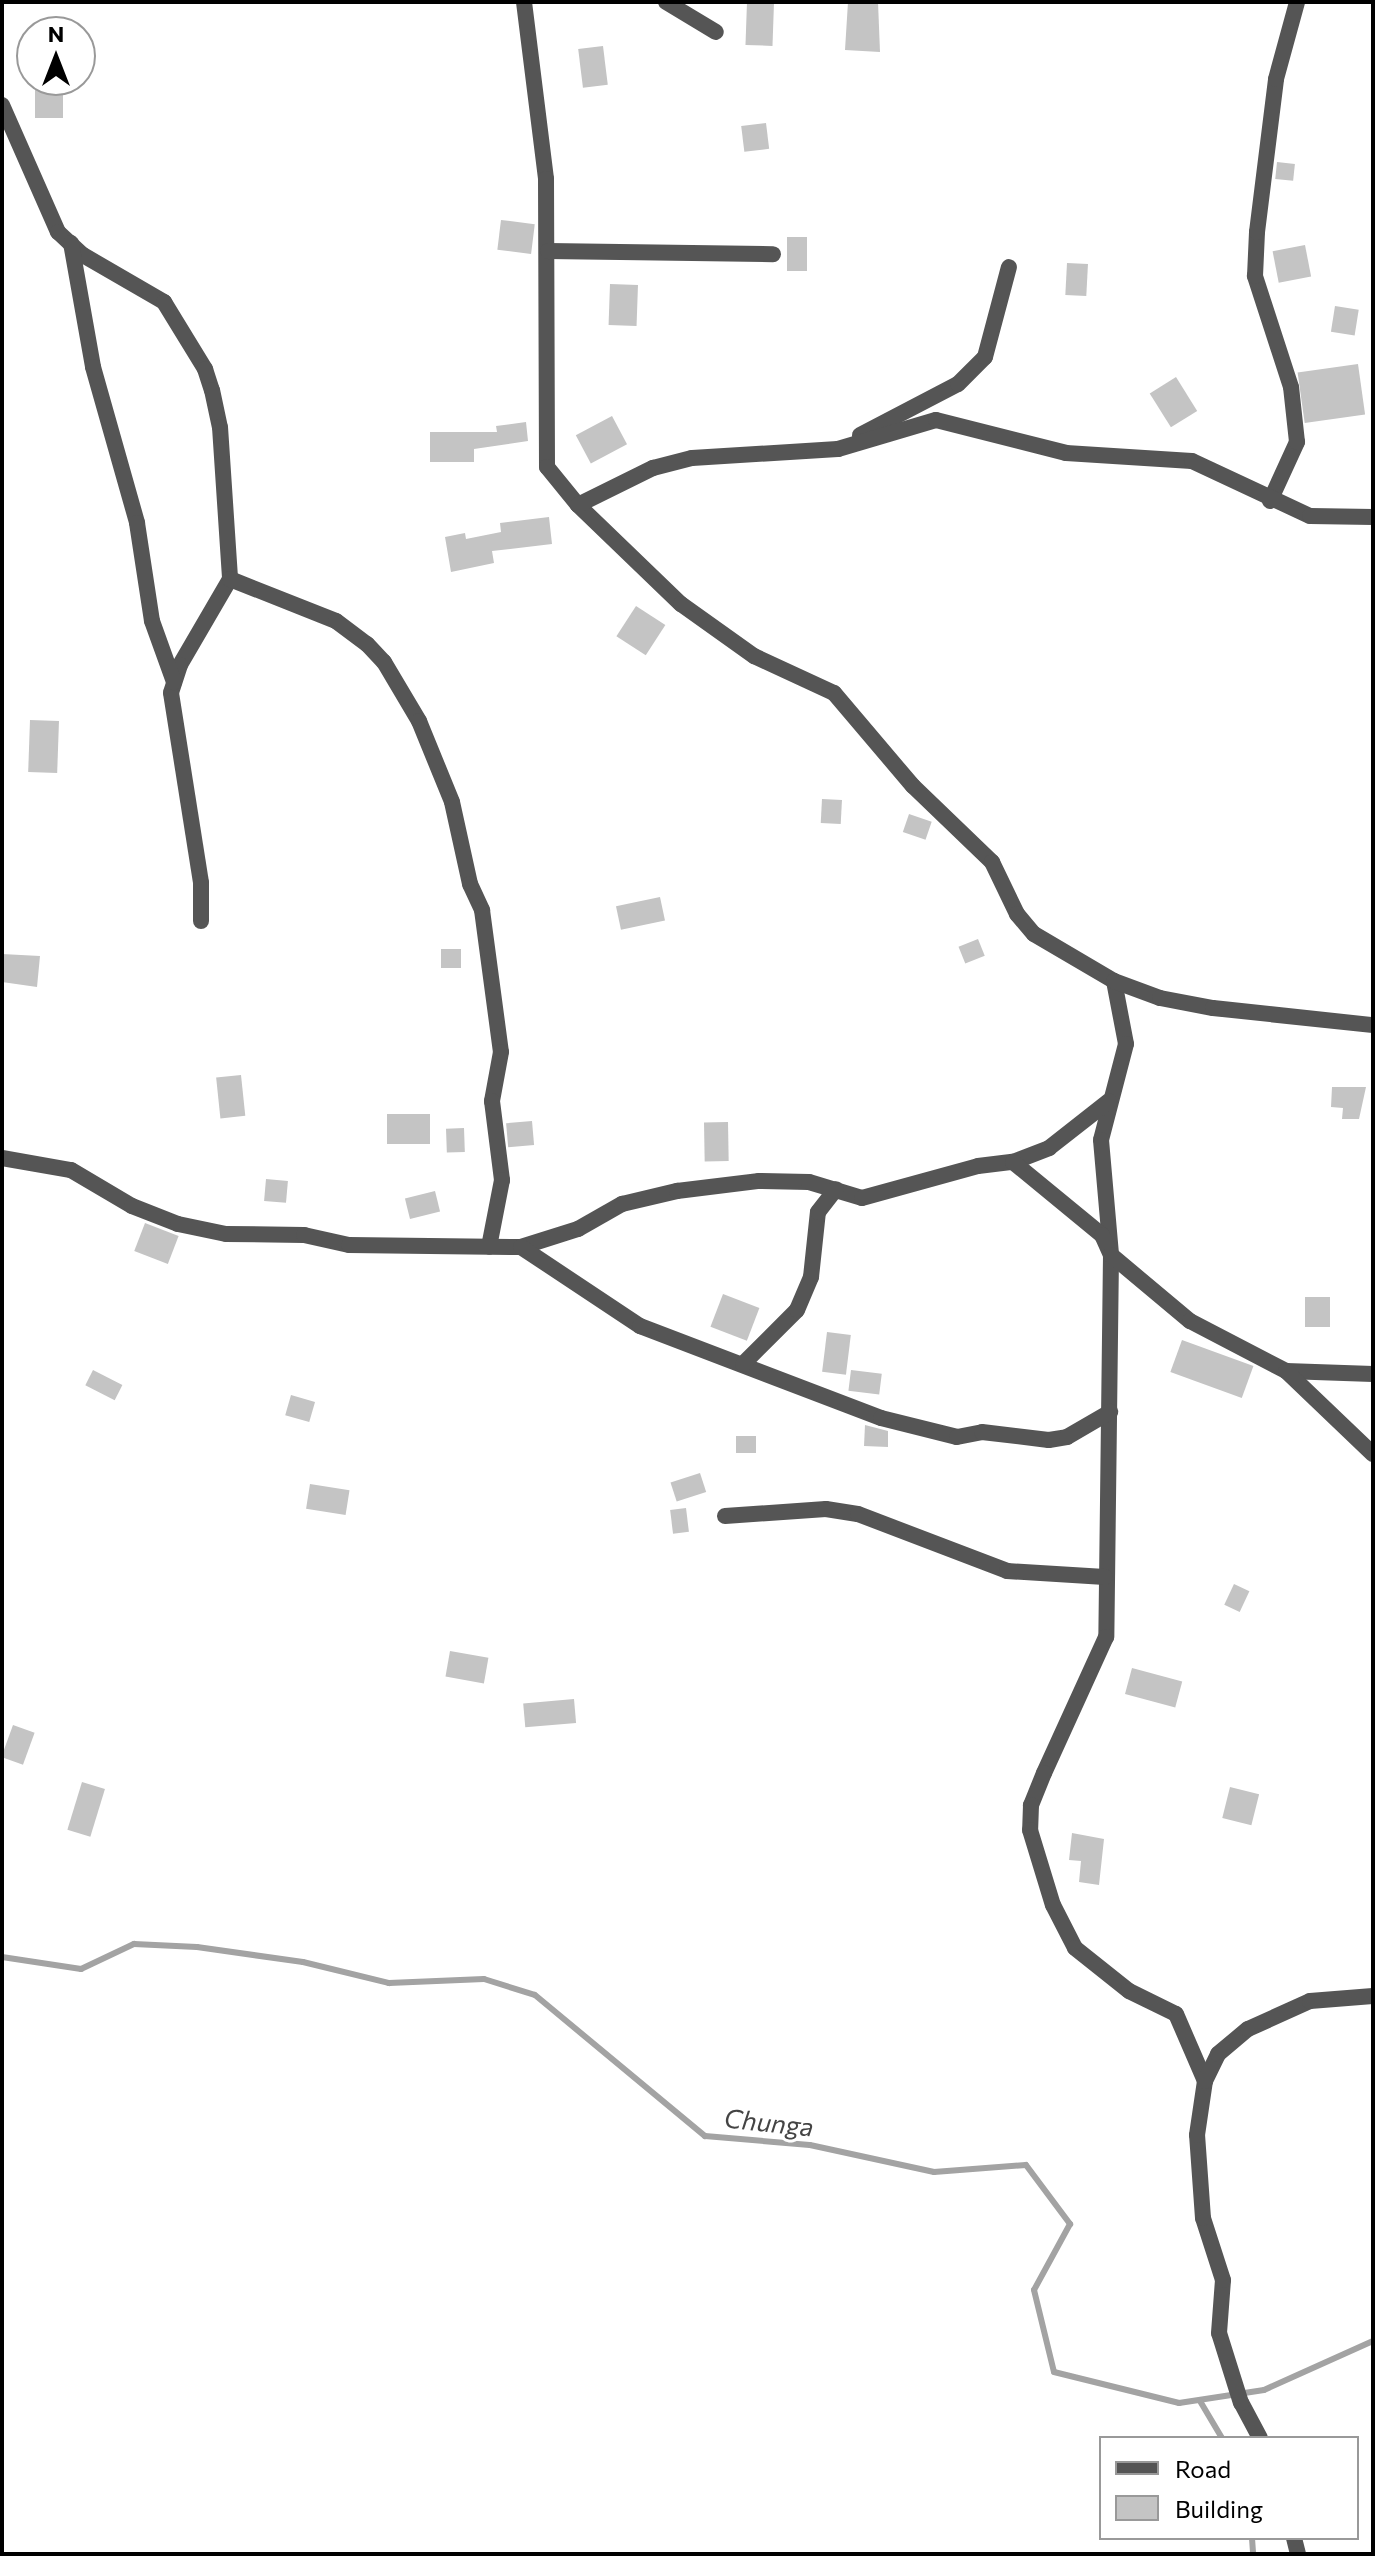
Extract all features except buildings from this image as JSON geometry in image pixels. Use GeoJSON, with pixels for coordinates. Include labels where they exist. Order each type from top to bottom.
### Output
{"type":"FeatureCollection","features":[{"type":"Feature","properties":{"kind":"street"},"geometry":{"type":"LineString","coordinates":[[524,2],[546,179],[547,467],[578,505],[681,604],[754,656],[834,693],[913,786],[992,862],[1017,914],[1034,934],[1114,981],[1160,998],[1213,1008],[1373,1025]]}},
{"type":"Feature","properties":{"kind":"street"},"geometry":{"type":"LineString","coordinates":[[666,2],[716,32]]}},
{"type":"Feature","properties":{"kind":"street"},"geometry":{"type":"LineString","coordinates":[[1270,501],[1297,442],[1291,387],[1255,276],[1257,232],[1276,79],[1297,2]]}},
{"type":"Feature","properties":{"kind":"street"},"geometry":{"type":"LineString","coordinates":[[2,105],[48,211],[71,243],[164,302],[205,369],[220,427],[230,579],[171,693],[201,883],[201,921]]}},
{"type":"Feature","properties":{"kind":"street"},"geometry":{"type":"LineString","coordinates":[[71,243],[93,367],[137,523],[152,621],[174,682]]}},
{"type":"Feature","properties":{"kind":"street"},"geometry":{"type":"LineString","coordinates":[[548,251],[773,254]]}},
{"type":"Feature","properties":{"kind":"street"},"geometry":{"type":"LineString","coordinates":[[838,449],[897,412],[958,384],[985,357],[1009,267]]}},
{"type":"Feature","properties":{"kind":"street"},"geometry":{"type":"LineString","coordinates":[[578,505],[653,468],[692,458],[838,449],[936,420],[1066,453],[1192,461],[1270,501],[1310,516],[1373,517]]}},
{"type":"Feature","properties":{"kind":"street"},"geometry":{"type":"LineString","coordinates":[[230,579],[336,621],[375,653],[419,721],[452,802],[470,884],[482,910],[501,1052],[492,1101],[502,1180],[489,1247]]}},
{"type":"Feature","properties":{"kind":"street"},"geometry":{"type":"LineString","coordinates":[[1114,981],[1126,1044],[1101,1140],[1111,1255],[1106,1637],[1031,1805],[1030,1830],[1053,1905],[1075,1948],[1129,1991],[1176,2014],[1205,2081]]}},
{"type":"Feature","properties":{"kind":"street"},"geometry":{"type":"LineString","coordinates":[[2,1158],[71,1170],[132,1206],[178,1224],[226,1234],[304,1235],[349,1245],[521,1247],[578,1229],[622,1204],[677,1191],[759,1181],[809,1182],[862,1198],[978,1166],[1013,1162],[1049,1148],[1110,1100]]}},
{"type":"Feature","properties":{"kind":"street"},"geometry":{"type":"LineString","coordinates":[[1013,1162],[1102,1235],[1111,1255],[1190,1321],[1286,1371],[1373,1454]]}},
{"type":"Feature","properties":{"kind":"street"},"geometry":{"type":"LineString","coordinates":[[743,1364],[797,1310],[811,1277],[818,1212],[836,1189]]}},
{"type":"Feature","properties":{"kind":"street"},"geometry":{"type":"LineString","coordinates":[[521,1247],[640,1326],[868,1414],[957,1437],[982,1432],[1049,1440],[1067,1437],[1110,1412]]}},
{"type":"Feature","properties":{"kind":"street"},"geometry":{"type":"LineString","coordinates":[[1286,1371],[1373,1374]]}},
{"type":"Feature","properties":{"kind":"street"},"geometry":{"type":"LineString","coordinates":[[725,1516],[826,1509],[858,1514],[1007,1571],[1105,1577]]}},
{"type":"Feature","properties":{"kind":"street"},"geometry":{"type":"LineString","coordinates":[[1259,2436],[1241,2403],[1219,2333],[1223,2280],[1203,2218],[1197,2135],[1205,2081],[1218,2054],[1248,2029],[1310,2001],[1373,1996]]}},
{"type":"Feature","properties":{"kind":"waterway","name":"Chunga"},"geometry":{"type":"LineString","coordinates":[[2,1957],[81,1969],[134,1944],[197,1947],[303,1962],[389,1983],[484,1979],[535,1995],[705,2136],[810,2145],[934,2172],[1026,2165],[1070,2224],[1034,2290],[1054,2372],[1179,2403],[1264,2390],[1373,2341]]}},
{"type":"Feature","properties":{"kind":"waterway"},"geometry":{"type":"LineString","coordinates":[[1200,2401],[1221,2436]]}},
{"type":"Feature","properties":{"kind":"waterway"},"geometry":{"type":"LineString","coordinates":[[1252,2540],[1253,2554]]}}]}
